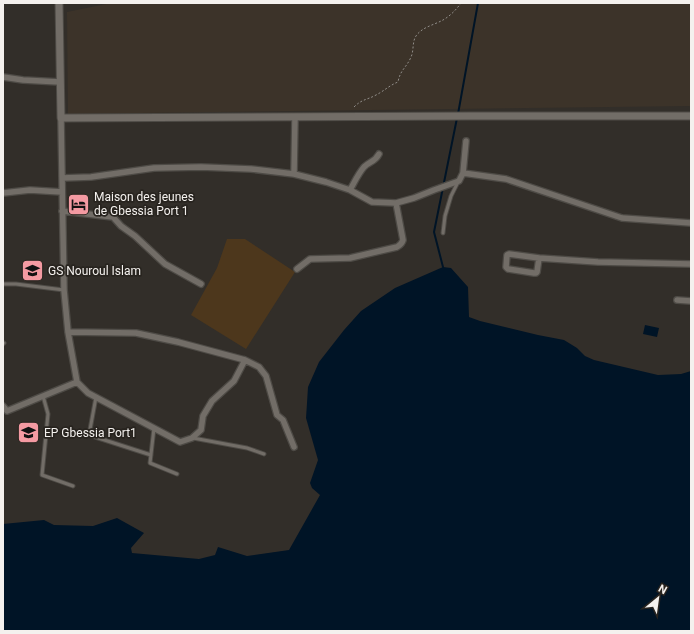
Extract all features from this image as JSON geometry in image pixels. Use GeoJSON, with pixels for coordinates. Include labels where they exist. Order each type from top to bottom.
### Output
{"type":"FeatureCollection","features":[{"type":"Feature","properties":{"kind":"street"},"geometry":{"type":"LineString","coordinates":[[59,3],[64,290],[68,332],[77,382],[88,393],[180,442],[192,438],[201,430],[203,416],[212,401],[234,381],[245,360]]}},
{"type":"Feature","properties":{"kind":"street"},"geometry":{"type":"LineString","coordinates":[[3,77],[23,80],[60,82]]}},
{"type":"Feature","properties":{"kind":"street"},"geometry":{"type":"LineString","coordinates":[[61,118],[691,116]]}},
{"type":"Feature","properties":{"kind":"street"},"geometry":{"type":"LineString","coordinates":[[294,174],[295,117]]}},
{"type":"Feature","properties":{"kind":"street"},"geometry":{"type":"LineString","coordinates":[[62,178],[91,177],[154,168],[201,167],[252,169],[294,174],[350,190],[372,202],[396,203],[414,198],[456,182],[462,173],[466,141]]}},
{"type":"Feature","properties":{"kind":"street"},"geometry":{"type":"LineString","coordinates":[[350,190],[363,169],[376,159],[379,154]]}},
{"type":"Feature","properties":{"kind":"street"},"geometry":{"type":"LineString","coordinates":[[462,173],[506,179],[622,218],[691,224]]}},
{"type":"Feature","properties":{"kind":"street"},"geometry":{"type":"LineString","coordinates":[[3,193],[30,190],[62,192]]}},
{"type":"Feature","properties":{"kind":"street"},"geometry":{"type":"LineString","coordinates":[[297,269],[310,259],[350,258],[397,247],[402,244],[403,240],[396,203]]}},
{"type":"Feature","properties":{"kind":"street"},"geometry":{"type":"LineString","coordinates":[[62,211],[113,217],[121,226],[135,236],[165,264],[201,284]]}},
{"type":"Feature","properties":{"kind":"street"},"geometry":{"type":"LineString","coordinates":[[539,258],[536,273],[508,269],[506,267],[508,254],[539,258],[598,262],[691,264]]}},
{"type":"Feature","properties":{"kind":"street"},"geometry":{"type":"LineString","coordinates":[[677,300],[691,302]]}},
{"type":"Feature","properties":{"kind":"street"},"geometry":{"type":"LineString","coordinates":[[68,332],[136,333],[178,342],[245,360],[259,367],[266,376],[277,415],[283,420],[294,447]]}},
{"type":"Feature","properties":{"kind":"street"},"geometry":{"type":"LineString","coordinates":[[3,406],[7,411],[77,382]]}},
{"type":"Feature","properties":{"kind":"lane"},"geometry":{"type":"LineString","coordinates":[[443,233],[445,216],[456,182]]}},
{"type":"Feature","properties":{"kind":"lane"},"geometry":{"type":"LineString","coordinates":[[3,284],[16,284],[64,290]]}},
{"type":"Feature","properties":{"kind":"lane"},"geometry":{"type":"LineString","coordinates":[[43,396],[48,414],[42,474],[73,486]]}},
{"type":"Feature","properties":{"kind":"lane"},"geometry":{"type":"LineString","coordinates":[[96,397],[89,435],[150,455]]}},
{"type":"Feature","properties":{"kind":"lane"},"geometry":{"type":"LineString","coordinates":[[154,428],[150,463],[177,474]]}},
{"type":"Feature","properties":{"kind":"lane"},"geometry":{"type":"LineString","coordinates":[[192,438],[247,448],[264,454]]}},
{"type":"Feature","properties":{"kind":"path"},"geometry":{"type":"LineString","coordinates":[[354,107],[359,101],[376,95],[398,82],[399,76],[411,58],[415,37],[426,27],[444,20],[457,9],[461,3]]}},
{"type":"Feature","properties":{"kind":"shaded area"},"geometry":{"type":"Polygon","coordinates":[[[111,3],[691,3],[691,106],[68,114],[67,12],[111,3]]]}},
{"type":"Feature","properties":{"kind":"shaded area"},"geometry":{"type":"Polygon","coordinates":[[[227,239],[245,239],[295,272],[246,349],[191,315],[217,268],[227,239]]]}},
{"type":"Feature","properties":{"kind":"water"},"geometry":{"type":"Polygon","coordinates":[[[443,267],[451,268],[468,287],[469,317],[480,321],[564,340],[577,348],[585,356],[594,360],[658,375],[681,374],[691,371],[691,631],[3,631],[3,524],[44,520],[54,525],[93,526],[117,518],[144,533],[131,548],[132,553],[199,559],[215,555],[218,547],[247,556],[289,550],[320,495],[312,488],[310,483],[318,460],[306,418],[308,387],[319,362],[361,311],[395,288],[443,267]]]}},
{"type":"Feature","properties":{"kind":"water"},"geometry":{"type":"Polygon","coordinates":[[[645,325],[659,328],[657,337],[643,334],[645,325]]]}},
{"type":"Feature","properties":{"kind":"waterway"},"geometry":{"type":"LineString","coordinates":[[458,114],[478,3]]}},
{"type":"Feature","properties":{"kind":"waterway"},"geometry":{"type":"LineString","coordinates":[[443,267],[434,232],[457,118]]}},
{"type":"Feature","properties":{"kind":"place","name":"Maison des jeunes de Gbessia Port 1"},"geometry":{"type":"Point","coordinates":[78,204]}},
{"type":"Feature","properties":{"kind":"place","name":"GS Nouroul Islam"},"geometry":{"type":"Point","coordinates":[33,271]}},
{"type":"Feature","properties":{"kind":"place","name":"EP Gbessia Port1"},"geometry":{"type":"Point","coordinates":[29,433]}}]}
